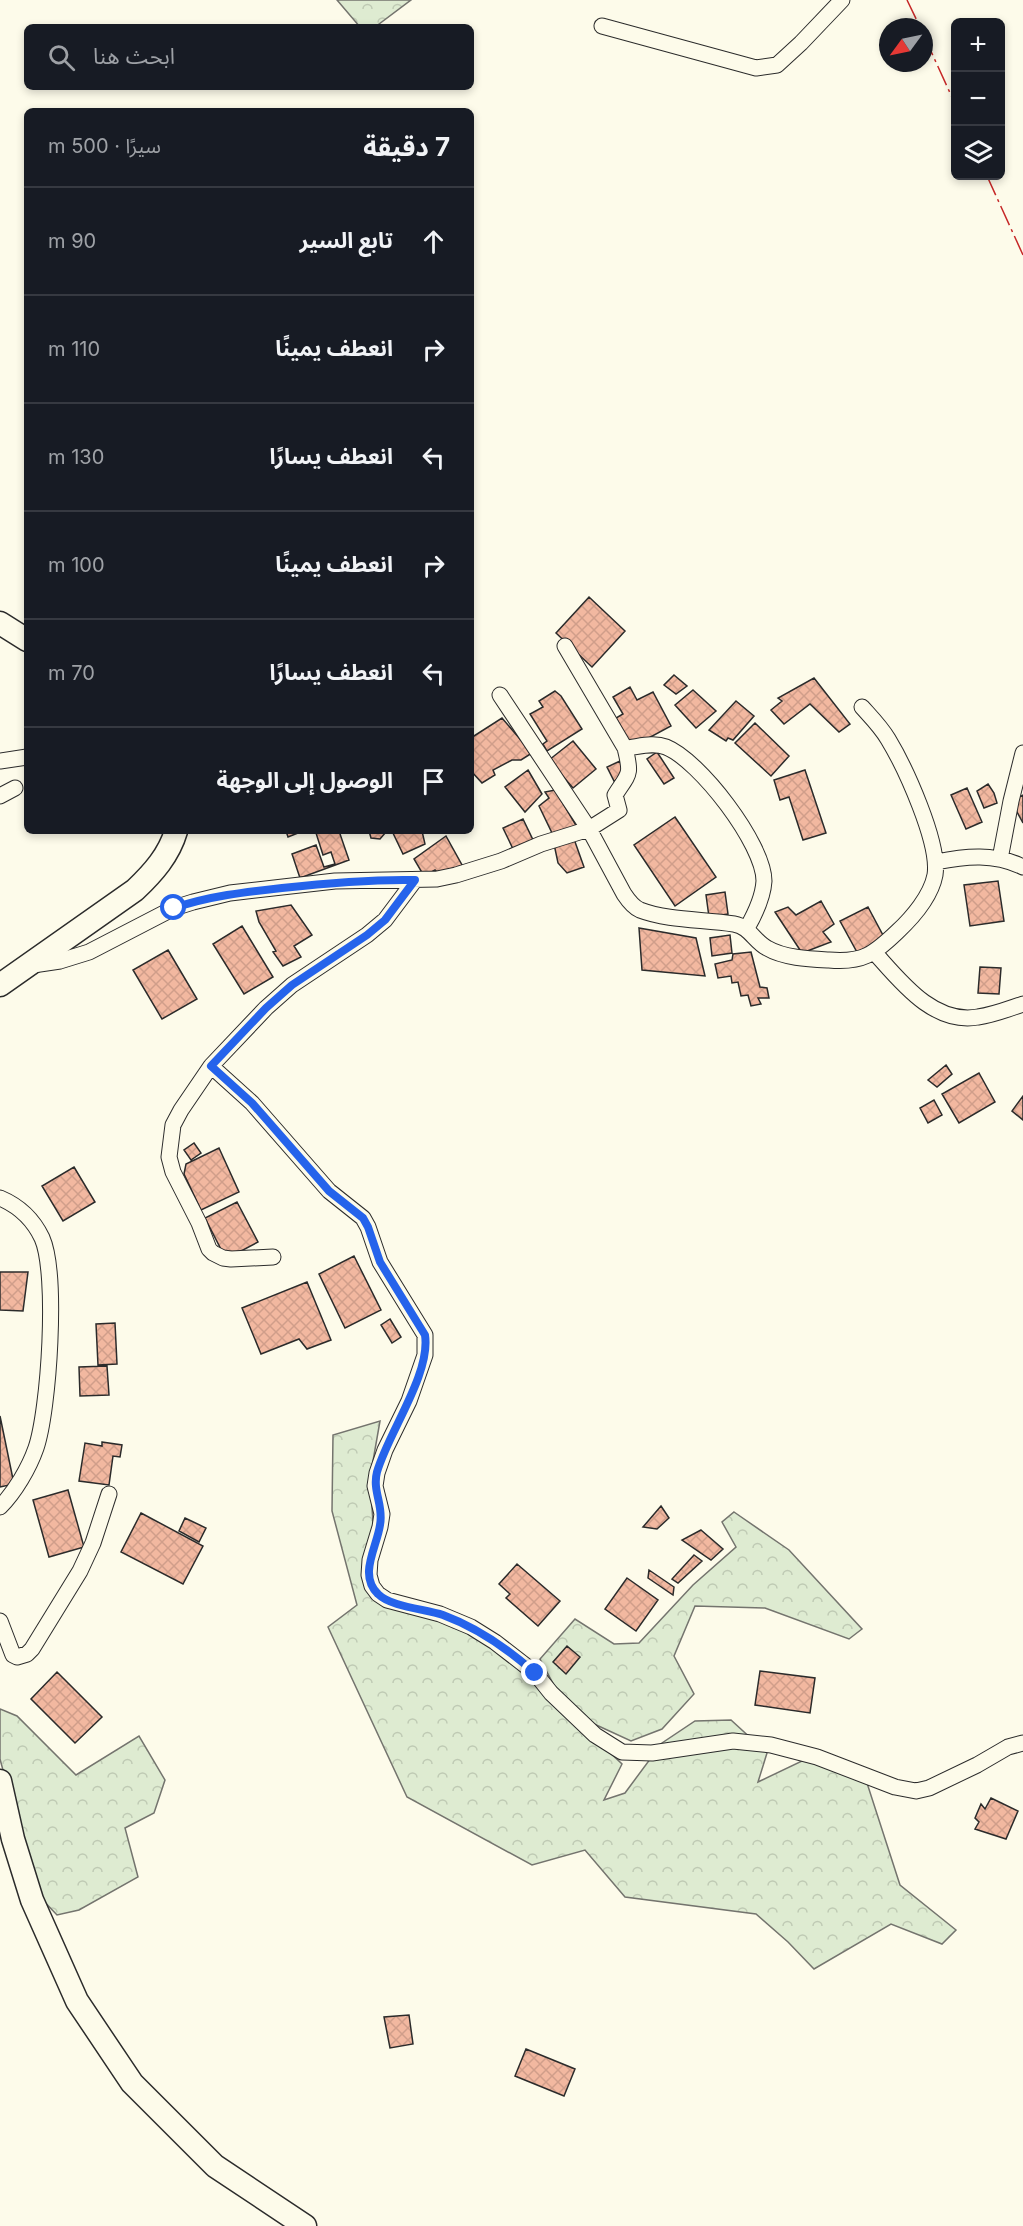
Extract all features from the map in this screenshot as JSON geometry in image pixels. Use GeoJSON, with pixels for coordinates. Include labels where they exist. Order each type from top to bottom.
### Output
{"type":"FeatureCollection","features":[{"type":"Feature","properties":{"kind":"main road"},"geometry":{"type":"LineString","coordinates":[[0,623],[24,638]]}},
{"type":"Feature","properties":{"kind":"main road"},"geometry":{"type":"LineString","coordinates":[[0,985],[135,891],[166,855],[175,834]]}},
{"type":"Feature","properties":{"kind":"main road"},"geometry":{"type":"LineString","coordinates":[[0,1781],[13,1839],[32,1900],[77,2001],[132,2083],[215,2166],[305,2226]]}},
{"type":"Feature","properties":{"kind":"street"},"geometry":{"type":"LineString","coordinates":[[602,27],[756,68],[777,65],[842,0]]}},
{"type":"Feature","properties":{"kind":"street"},"geometry":{"type":"LineString","coordinates":[[27,966],[60,961],[89,952],[174,908],[230,893],[335,881],[415,880],[456,875],[501,861],[541,844],[589,830],[619,810],[615,795],[627,780],[629,771],[625,748],[565,646]]}},
{"type":"Feature","properties":{"kind":"street"},"geometry":{"type":"LineString","coordinates":[[500,696],[589,830],[624,894],[639,909],[671,917],[699,919],[747,928],[765,948],[786,956],[830,960],[850,960],[875,953],[905,924],[926,896],[934,878],[936,862],[929,835],[903,769],[887,738],[862,706]]}},
{"type":"Feature","properties":{"kind":"street"},"geometry":{"type":"LineString","coordinates":[[625,748],[652,744],[676,752],[710,783],[739,823],[762,868],[764,883],[759,904],[747,928]]}},
{"type":"Feature","properties":{"kind":"street"},"geometry":{"type":"LineString","coordinates":[[1000,859],[1023,753]]}},
{"type":"Feature","properties":{"kind":"street"},"geometry":{"type":"LineString","coordinates":[[0,761],[24,757]]}},
{"type":"Feature","properties":{"kind":"street"},"geometry":{"type":"LineString","coordinates":[[0,796],[15,788]]}},
{"type":"Feature","properties":{"kind":"street"},"geometry":{"type":"LineString","coordinates":[[936,862],[981,856],[1000,859],[1023,867]]}},
{"type":"Feature","properties":{"kind":"street"},"geometry":{"type":"LineString","coordinates":[[273,1257],[223,1258],[209,1249],[199,1223],[173,1172],[169,1157],[173,1125],[211,1066],[260,1015],[292,985],[367,935],[385,920],[415,880]]}},
{"type":"Feature","properties":{"kind":"street"},"geometry":{"type":"LineString","coordinates":[[875,953],[905,987],[922,1001],[957,1018],[977,1018],[1023,1004]]}},
{"type":"Feature","properties":{"kind":"street"},"geometry":{"type":"LineString","coordinates":[[211,1066],[252,1103],[329,1191],[363,1218],[380,1262],[425,1335],[425,1355],[413,1390],[385,1450],[377,1473],[375,1486],[382,1514],[370,1560],[369,1575],[378,1594],[387,1600],[440,1614],[471,1626],[535,1673],[551,1693],[595,1735],[622,1752],[652,1753],[733,1741],[771,1745],[817,1757],[895,1787],[916,1791],[929,1788],[1008,1747],[1023,1743]]}},
{"type":"Feature","properties":{"kind":"street"},"geometry":{"type":"LineString","coordinates":[[0,1198],[22,1210],[31,1219],[42,1239],[48,1262],[50,1322],[43,1413],[36,1448],[16,1485],[0,1507]]}},
{"type":"Feature","properties":{"kind":"street"},"geometry":{"type":"LineString","coordinates":[[0,1621],[13,1655],[17,1657],[27,1654],[38,1640],[83,1564],[96,1536],[109,1494]]}},
{"type":"Feature","properties":{"kind":"green space"},"geometry":{"type":"Polygon","coordinates":[[[337,0],[411,0],[379,24],[357,24],[337,0]]]}},
{"type":"Feature","properties":{"kind":"green space"},"geometry":{"type":"Polygon","coordinates":[[[380,1421],[370,1478],[374,1537],[369,1585],[494,1644],[622,1764],[604,1800],[625,1793],[662,1743],[695,1721],[731,1720],[767,1753],[758,1782],[806,1759],[867,1783],[900,1885],[956,1930],[942,1944],[891,1924],[814,1969],[756,1914],[625,1897],[585,1850],[532,1865],[407,1797],[328,1627],[357,1605],[332,1511],[333,1435],[380,1421]]]}},
{"type":"Feature","properties":{"kind":"green space"},"geometry":{"type":"Polygon","coordinates":[[[734,1512],[789,1550],[862,1629],[849,1639],[765,1608],[695,1606],[674,1656],[694,1694],[662,1729],[631,1741],[592,1723],[555,1687],[540,1659],[575,1619],[614,1644],[639,1643],[693,1585],[736,1547],[722,1522],[734,1512]]]}},
{"type":"Feature","properties":{"kind":"green space"},"geometry":{"type":"Polygon","coordinates":[[[0,1709],[17,1716],[76,1775],[139,1736],[165,1780],[154,1813],[125,1828],[138,1877],[79,1910],[57,1915],[39,1896],[0,1759],[0,1709]]]}},
{"type":"Feature","properties":{"kind":"building"},"geometry":{"type":"Polygon","coordinates":[[[589,597],[625,631],[592,667],[556,633],[589,597]]]}},
{"type":"Feature","properties":{"kind":"building"},"geometry":{"type":"Polygon","coordinates":[[[674,675],[687,686],[676,694],[664,685],[674,675]]]}},
{"type":"Feature","properties":{"kind":"building"},"geometry":{"type":"Polygon","coordinates":[[[814,678],[850,724],[839,732],[810,704],[784,724],[771,710],[782,701],[778,698],[814,678]]]}},
{"type":"Feature","properties":{"kind":"building"},"geometry":{"type":"Polygon","coordinates":[[[630,687],[637,700],[653,692],[671,726],[632,747],[616,718],[623,714],[613,697],[630,687]]]}},
{"type":"Feature","properties":{"kind":"building"},"geometry":{"type":"Polygon","coordinates":[[[693,690],[716,711],[696,728],[675,705],[693,690]]]}},
{"type":"Feature","properties":{"kind":"building"},"geometry":{"type":"Polygon","coordinates":[[[555,691],[561,696],[582,729],[547,751],[543,744],[547,741],[530,714],[543,707],[539,701],[555,691]]]}},
{"type":"Feature","properties":{"kind":"building"},"geometry":{"type":"Polygon","coordinates":[[[736,701],[754,716],[733,740],[728,738],[726,741],[709,730],[736,701]]]}},
{"type":"Feature","properties":{"kind":"building"},"geometry":{"type":"Polygon","coordinates":[[[502,718],[532,753],[521,760],[512,760],[493,770],[495,775],[482,783],[474,774],[474,736],[502,718]]]}},
{"type":"Feature","properties":{"kind":"building"},"geometry":{"type":"Polygon","coordinates":[[[755,723],[789,756],[771,776],[735,743],[755,723]]]}},
{"type":"Feature","properties":{"kind":"building"},"geometry":{"type":"Polygon","coordinates":[[[573,741],[596,769],[573,788],[549,760],[573,741]]]}},
{"type":"Feature","properties":{"kind":"building"},"geometry":{"type":"Polygon","coordinates":[[[657,752],[674,778],[664,784],[647,759],[657,752]]]}},
{"type":"Feature","properties":{"kind":"building"},"geometry":{"type":"Polygon","coordinates":[[[620,761],[626,776],[614,781],[607,767],[620,761]]]}},
{"type":"Feature","properties":{"kind":"building"},"geometry":{"type":"Polygon","coordinates":[[[528,770],[542,794],[525,812],[505,787],[528,770]]]}},
{"type":"Feature","properties":{"kind":"building"},"geometry":{"type":"Polygon","coordinates":[[[805,770],[826,833],[803,840],[789,797],[780,800],[774,780],[805,770]]]}},
{"type":"Feature","properties":{"kind":"building"},"geometry":{"type":"Polygon","coordinates":[[[988,784],[997,803],[984,808],[977,791],[988,784]]]}},
{"type":"Feature","properties":{"kind":"building"},"geometry":{"type":"Polygon","coordinates":[[[967,788],[982,822],[966,829],[951,795],[967,788]]]}},
{"type":"Feature","properties":{"kind":"building"},"geometry":{"type":"Polygon","coordinates":[[[555,790],[577,827],[553,835],[539,806],[549,798],[545,792],[555,790]]]}},
{"type":"Feature","properties":{"kind":"building"},"geometry":{"type":"Polygon","coordinates":[[[1023,795],[1023,823],[1011,801],[1023,795]]]}},
{"type":"Feature","properties":{"kind":"building"},"geometry":{"type":"Polygon","coordinates":[[[675,817],[716,877],[675,906],[634,845],[675,817]]]}},
{"type":"Feature","properties":{"kind":"building"},"geometry":{"type":"Polygon","coordinates":[[[523,819],[534,842],[514,851],[503,828],[523,819]]]}},
{"type":"Feature","properties":{"kind":"building"},"geometry":{"type":"Polygon","coordinates":[[[316,834],[340,834],[349,860],[300,878],[292,854],[316,845],[324,867],[335,864],[331,852],[323,855],[316,834]]]}},
{"type":"Feature","properties":{"kind":"building"},"geometry":{"type":"Polygon","coordinates":[[[370,834],[384,834],[380,839],[371,838],[370,834]]]}},
{"type":"Feature","properties":{"kind":"building"},"geometry":{"type":"Polygon","coordinates":[[[393,834],[423,834],[425,844],[403,854],[393,834]]]}},
{"type":"Feature","properties":{"kind":"building"},"geometry":{"type":"Polygon","coordinates":[[[446,836],[462,865],[440,875],[435,870],[424,876],[414,859],[446,836]]]}},
{"type":"Feature","properties":{"kind":"building"},"geometry":{"type":"Polygon","coordinates":[[[574,839],[584,867],[567,873],[558,863],[554,844],[574,839]]]}},
{"type":"Feature","properties":{"kind":"building"},"geometry":{"type":"Polygon","coordinates":[[[998,881],[1004,921],[970,926],[964,885],[998,881]]]}},
{"type":"Feature","properties":{"kind":"building"},"geometry":{"type":"Polygon","coordinates":[[[725,892],[728,914],[709,917],[706,895],[725,892]]]}},
{"type":"Feature","properties":{"kind":"building"},"geometry":{"type":"Polygon","coordinates":[[[821,901],[834,924],[823,932],[831,942],[802,953],[775,912],[788,907],[796,915],[821,901]]]}},
{"type":"Feature","properties":{"kind":"building"},"geometry":{"type":"Polygon","coordinates":[[[291,905],[312,935],[294,946],[301,957],[283,966],[273,952],[276,951],[259,922],[256,911],[291,905]]]}},
{"type":"Feature","properties":{"kind":"building"},"geometry":{"type":"Polygon","coordinates":[[[868,907],[885,939],[858,954],[840,921],[868,907]]]}},
{"type":"Feature","properties":{"kind":"building"},"geometry":{"type":"Polygon","coordinates":[[[242,926],[273,977],[244,994],[213,944],[242,926]]]}},
{"type":"Feature","properties":{"kind":"building"},"geometry":{"type":"Polygon","coordinates":[[[639,928],[696,938],[705,976],[642,970],[639,928]]]}},
{"type":"Feature","properties":{"kind":"building"},"geometry":{"type":"Polygon","coordinates":[[[730,935],[732,953],[712,956],[710,938],[730,935]]]}},
{"type":"Feature","properties":{"kind":"building"},"geometry":{"type":"Polygon","coordinates":[[[168,950],[197,999],[162,1019],[133,970],[168,950]]]}},
{"type":"Feature","properties":{"kind":"building"},"geometry":{"type":"Polygon","coordinates":[[[751,952],[760,987],[767,988],[769,998],[758,998],[761,1004],[751,1006],[748,995],[741,996],[738,982],[732,983],[731,976],[718,978],[715,964],[732,960],[733,954],[751,952]]]}},
{"type":"Feature","properties":{"kind":"building"},"geometry":{"type":"Polygon","coordinates":[[[980,967],[1001,968],[999,994],[978,993],[980,967]]]}},
{"type":"Feature","properties":{"kind":"building"},"geometry":{"type":"Polygon","coordinates":[[[946,1065],[952,1074],[937,1087],[928,1080],[946,1065]]]}},
{"type":"Feature","properties":{"kind":"building"},"geometry":{"type":"Polygon","coordinates":[[[979,1073],[995,1102],[959,1123],[942,1094],[979,1073]]]}},
{"type":"Feature","properties":{"kind":"building"},"geometry":{"type":"Polygon","coordinates":[[[1023,1096],[1023,1120],[1012,1111],[1023,1096]]]}},
{"type":"Feature","properties":{"kind":"building"},"geometry":{"type":"Polygon","coordinates":[[[934,1100],[942,1115],[928,1123],[920,1108],[934,1100]]]}},
{"type":"Feature","properties":{"kind":"building"},"geometry":{"type":"Polygon","coordinates":[[[194,1143],[201,1153],[191,1160],[184,1150],[194,1143]]]}},
{"type":"Feature","properties":{"kind":"building"},"geometry":{"type":"Polygon","coordinates":[[[219,1148],[239,1192],[201,1210],[184,1174],[186,1164],[219,1148]]]}},
{"type":"Feature","properties":{"kind":"building"},"geometry":{"type":"Polygon","coordinates":[[[74,1167],[95,1202],[63,1221],[42,1186],[74,1167]]]}},
{"type":"Feature","properties":{"kind":"building"},"geometry":{"type":"Polygon","coordinates":[[[237,1202],[258,1242],[226,1259],[205,1218],[237,1202]]]}},
{"type":"Feature","properties":{"kind":"building"},"geometry":{"type":"Polygon","coordinates":[[[354,1256],[381,1310],[345,1328],[319,1274],[354,1256]]]}},
{"type":"Feature","properties":{"kind":"building"},"geometry":{"type":"Polygon","coordinates":[[[0,1272],[28,1272],[23,1311],[0,1310],[0,1272]]]}},
{"type":"Feature","properties":{"kind":"building"},"geometry":{"type":"Polygon","coordinates":[[[307,1282],[331,1340],[307,1349],[299,1339],[261,1354],[242,1308],[307,1282]]]}},
{"type":"Feature","properties":{"kind":"building"},"geometry":{"type":"Polygon","coordinates":[[[390,1319],[401,1337],[392,1343],[381,1325],[390,1319]]]}},
{"type":"Feature","properties":{"kind":"building"},"geometry":{"type":"Polygon","coordinates":[[[115,1323],[117,1364],[98,1365],[96,1324],[115,1323]]]}},
{"type":"Feature","properties":{"kind":"building"},"geometry":{"type":"Polygon","coordinates":[[[107,1366],[109,1395],[80,1396],[79,1367],[107,1366]]]}},
{"type":"Feature","properties":{"kind":"building"},"geometry":{"type":"Polygon","coordinates":[[[0,1416],[14,1484],[0,1487],[0,1416]]]}},
{"type":"Feature","properties":{"kind":"building"},"geometry":{"type":"Polygon","coordinates":[[[102,1442],[122,1445],[120,1457],[113,1456],[109,1485],[79,1481],[85,1443],[102,1446],[102,1442]]]}},
{"type":"Feature","properties":{"kind":"building"},"geometry":{"type":"Polygon","coordinates":[[[68,1490],[84,1547],[49,1557],[33,1500],[68,1490]]]}},
{"type":"Feature","properties":{"kind":"building"},"geometry":{"type":"Polygon","coordinates":[[[661,1506],[669,1518],[657,1529],[643,1527],[661,1506]]]}},
{"type":"Feature","properties":{"kind":"building"},"geometry":{"type":"Polygon","coordinates":[[[141,1513],[203,1546],[183,1584],[121,1552],[141,1513]]]}},
{"type":"Feature","properties":{"kind":"building"},"geometry":{"type":"Polygon","coordinates":[[[185,1518],[206,1528],[199,1542],[179,1531],[185,1518]]]}},
{"type":"Feature","properties":{"kind":"building"},"geometry":{"type":"Polygon","coordinates":[[[701,1530],[723,1549],[711,1560],[682,1540],[701,1530]]]}},
{"type":"Feature","properties":{"kind":"building"},"geometry":{"type":"Polygon","coordinates":[[[694,1555],[702,1561],[678,1583],[672,1579],[694,1555]]]}},
{"type":"Feature","properties":{"kind":"building"},"geometry":{"type":"Polygon","coordinates":[[[517,1564],[560,1601],[538,1626],[506,1598],[510,1594],[499,1584],[517,1564]]]}},
{"type":"Feature","properties":{"kind":"building"},"geometry":{"type":"Polygon","coordinates":[[[649,1570],[674,1587],[673,1595],[648,1578],[649,1570]]]}},
{"type":"Feature","properties":{"kind":"building"},"geometry":{"type":"Polygon","coordinates":[[[627,1578],[658,1600],[636,1631],[605,1609],[627,1578]]]}},
{"type":"Feature","properties":{"kind":"building"},"geometry":{"type":"Polygon","coordinates":[[[567,1646],[580,1657],[566,1674],[553,1662],[567,1646]]]}},
{"type":"Feature","properties":{"kind":"building"},"geometry":{"type":"Polygon","coordinates":[[[760,1671],[815,1678],[810,1713],[755,1705],[760,1671]]]}},
{"type":"Feature","properties":{"kind":"building"},"geometry":{"type":"Polygon","coordinates":[[[57,1672],[102,1717],[75,1743],[31,1699],[57,1672]]]}},
{"type":"Feature","properties":{"kind":"building"},"geometry":{"type":"Polygon","coordinates":[[[991,1798],[1018,1811],[1006,1839],[975,1829],[979,1822],[975,1818],[981,1804],[985,1809],[991,1798]]]}},
{"type":"Feature","properties":{"kind":"building"},"geometry":{"type":"Polygon","coordinates":[[[409,2015],[413,2044],[390,2048],[384,2017],[409,2015]]]}},
{"type":"Feature","properties":{"kind":"building"},"geometry":{"type":"Polygon","coordinates":[[[526,2049],[575,2069],[564,2096],[515,2076],[526,2049]]]}},
{"type":"Feature","properties":{"kind":"power"},"geometry":{"type":"LineString","coordinates":[[907,0],[916,18]]}},
{"type":"Feature","properties":{"kind":"power"},"geometry":{"type":"LineString","coordinates":[[933,56],[951,95]]}},
{"type":"Feature","properties":{"kind":"power"},"geometry":{"type":"LineString","coordinates":[[989,180],[1023,255]]}},
{"type":"Feature","properties":{"kind":"route"},"geometry":{"type":"LineString","coordinates":[[174,908],[230,893],[253,890],[335,881],[415,880],[385,920],[280,995],[211,1066],[252,1103],[318,1180],[363,1218],[380,1262],[413,1312],[425,1335],[427,1344],[425,1355],[408,1403],[385,1450],[377,1473],[375,1486],[382,1514],[370,1560],[369,1575],[372,1586],[387,1600],[440,1614],[471,1626],[535,1673]]}}]}
